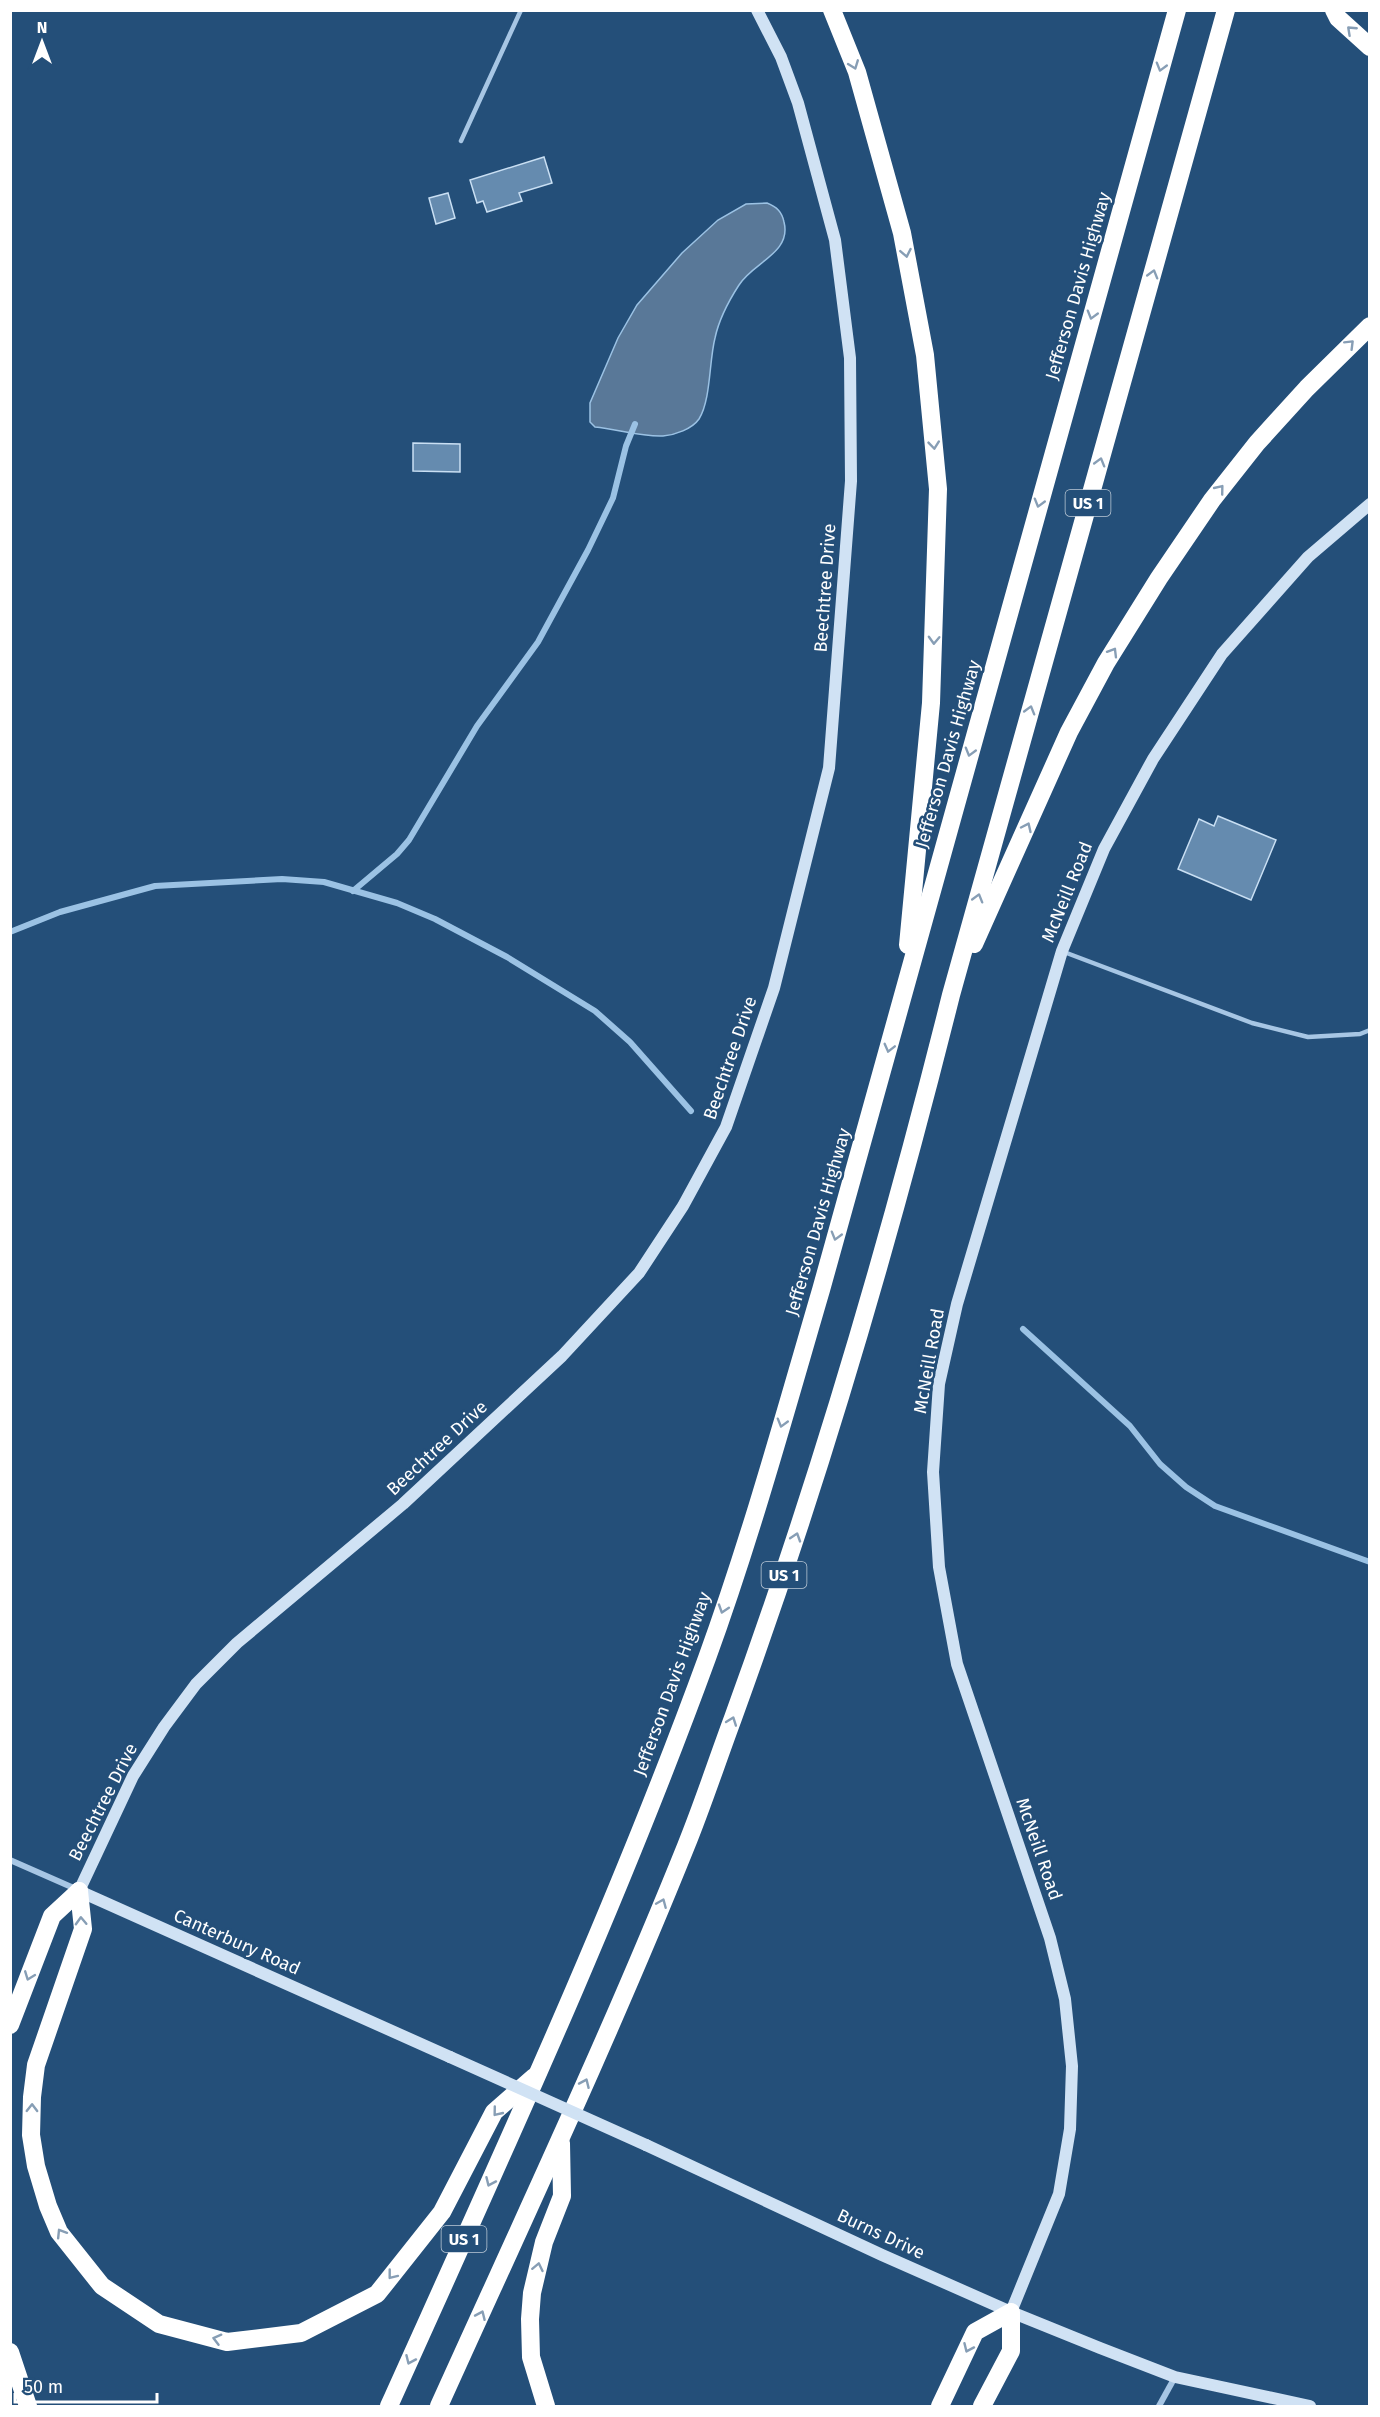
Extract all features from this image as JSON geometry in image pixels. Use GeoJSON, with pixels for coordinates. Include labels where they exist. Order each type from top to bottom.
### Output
{"type":"FeatureCollection","features":[{"type":"Feature","properties":{"kind":"highway"},"geometry":{"type":"LineString","coordinates":[[832,10],[857,72],[902,233],[925,356],[938,489],[932,703],[904,992]]}},
{"type":"Feature","properties":{"kind":"highway","name":"Jefferson Davis Highway"},"geometry":{"type":"LineString","coordinates":[[389,2406],[598,1936],[707,1657],[769,1469],[887,1057],[1177,10]]}},
{"type":"Feature","properties":{"kind":"highway","name":"US 1"},"geometry":{"type":"LineString","coordinates":[[439,2406],[622,2000],[687,1844],[774,1606],[839,1404],[1226,10]]}},
{"type":"Feature","properties":{"kind":"highway"},"geometry":{"type":"LineString","coordinates":[[1334,10],[1338,18],[1370,47]]}},
{"type":"Feature","properties":{"kind":"highway"},"geometry":{"type":"LineString","coordinates":[[951,995],[1069,732],[1106,663],[1158,578],[1212,500],[1257,443],[1307,388],[1370,326]]}},
{"type":"Feature","properties":{"kind":"highway"},"geometry":{"type":"LineString","coordinates":[[10,2025],[52,1916],[79,1891]]}},
{"type":"Feature","properties":{"kind":"highway"},"geometry":{"type":"LineString","coordinates":[[79,1891],[83,1929],[36,2065],[31,2135],[36,2166],[48,2206],[59,2232],[102,2286],[159,2324],[227,2342],[301,2333],[377,2295],[442,2212],[494,2112],[539,2072]]}},
{"type":"Feature","properties":{"kind":"highway"},"geometry":{"type":"LineString","coordinates":[[546,2406],[531,2357],[530,2319],[532,2293],[544,2242],[562,2196],[561,2136]]}},
{"type":"Feature","properties":{"kind":"highway"},"geometry":{"type":"LineString","coordinates":[[940,2406],[975,2332],[1011,2312],[1011,2351],[982,2406]]}},
{"type":"Feature","properties":{"kind":"highway"},"geometry":{"type":"LineString","coordinates":[[10,2352],[28,2406]]}},
{"type":"Feature","properties":{"kind":"street","name":"Beechtree Drive"},"geometry":{"type":"LineString","coordinates":[[79,1891],[133,1776],[164,1727],[196,1684],[237,1643],[403,1504],[562,1356],[639,1273],[683,1206],[726,1128],[774,988],[829,768],[850,481],[850,358],[835,240],[798,103],[781,57],[757,10]]}},
{"type":"Feature","properties":{"kind":"street","name":"McNeill Road"},"geometry":{"type":"LineString","coordinates":[[1011,2312],[1059,2194],[1070,2129],[1072,2066],[1065,1999],[1050,1938],[957,1664],[939,1567],[933,1472],[939,1384],[957,1304],[1062,951],[1109,838],[1153,759],[1222,654],[1308,557],[1370,504]]}},
{"type":"Feature","properties":{"kind":"street","name":"Canterbury Road"},"geometry":{"type":"LineString","coordinates":[[10,1860],[450,2057]]}},
{"type":"Feature","properties":{"kind":"street","name":"Burns Drive"},"geometry":{"type":"LineString","coordinates":[[450,2057],[1011,2312],[1175,2377],[1310,2406]]}},
{"type":"Feature","properties":{"kind":"street"},"geometry":{"type":"LineString","coordinates":[[1159,2406],[1175,2377]]}},
{"type":"Feature","properties":{"kind":"lane"},"geometry":{"type":"LineString","coordinates":[[461,141],[521,10]]}},
{"type":"Feature","properties":{"kind":"lane"},"geometry":{"type":"LineString","coordinates":[[1062,951],[1252,1023],[1308,1037],[1360,1034],[1370,1030]]}},
{"type":"Feature","properties":{"kind":"water"},"geometry":{"type":"Polygon","coordinates":[[[767,203],[782,215],[785,233],[777,250],[745,277],[724,311],[713,347],[706,402],[699,419],[683,431],[663,436],[595,427],[590,422],[590,403],[618,338],[637,305],[682,253],[718,220],[746,204],[767,203]]]}},
{"type":"Feature","properties":{"kind":"building"},"geometry":{"type":"Polygon","coordinates":[[[544,157],[552,183],[519,193],[522,201],[487,212],[483,201],[477,203],[470,180],[544,157]]]}},
{"type":"Feature","properties":{"kind":"building"},"geometry":{"type":"Polygon","coordinates":[[[448,193],[455,218],[436,224],[429,198],[448,193]]]}},
{"type":"Feature","properties":{"kind":"building"},"geometry":{"type":"Polygon","coordinates":[[[413,443],[460,444],[460,472],[413,471],[413,443]]]}},
{"type":"Feature","properties":{"kind":"building"},"geometry":{"type":"Polygon","coordinates":[[[1218,816],[1276,840],[1251,900],[1178,869],[1199,819],[1214,826],[1218,816]]]}},
{"type":"Feature","properties":{"kind":"waterway"},"geometry":{"type":"LineString","coordinates":[[353,891],[397,854],[409,840],[477,726],[538,642],[588,550],[613,498],[626,446],[635,424]]}},
{"type":"Feature","properties":{"kind":"waterway"},"geometry":{"type":"LineString","coordinates":[[10,932],[60,912],[155,886],[282,879],[324,882],[397,903],[435,919],[507,957],[595,1011],[630,1042],[691,1111]]}},
{"type":"Feature","properties":{"kind":"waterway"},"geometry":{"type":"LineString","coordinates":[[1023,1329],[1130,1426],[1160,1464],[1186,1487],[1215,1506],[1370,1562]]}}]}
